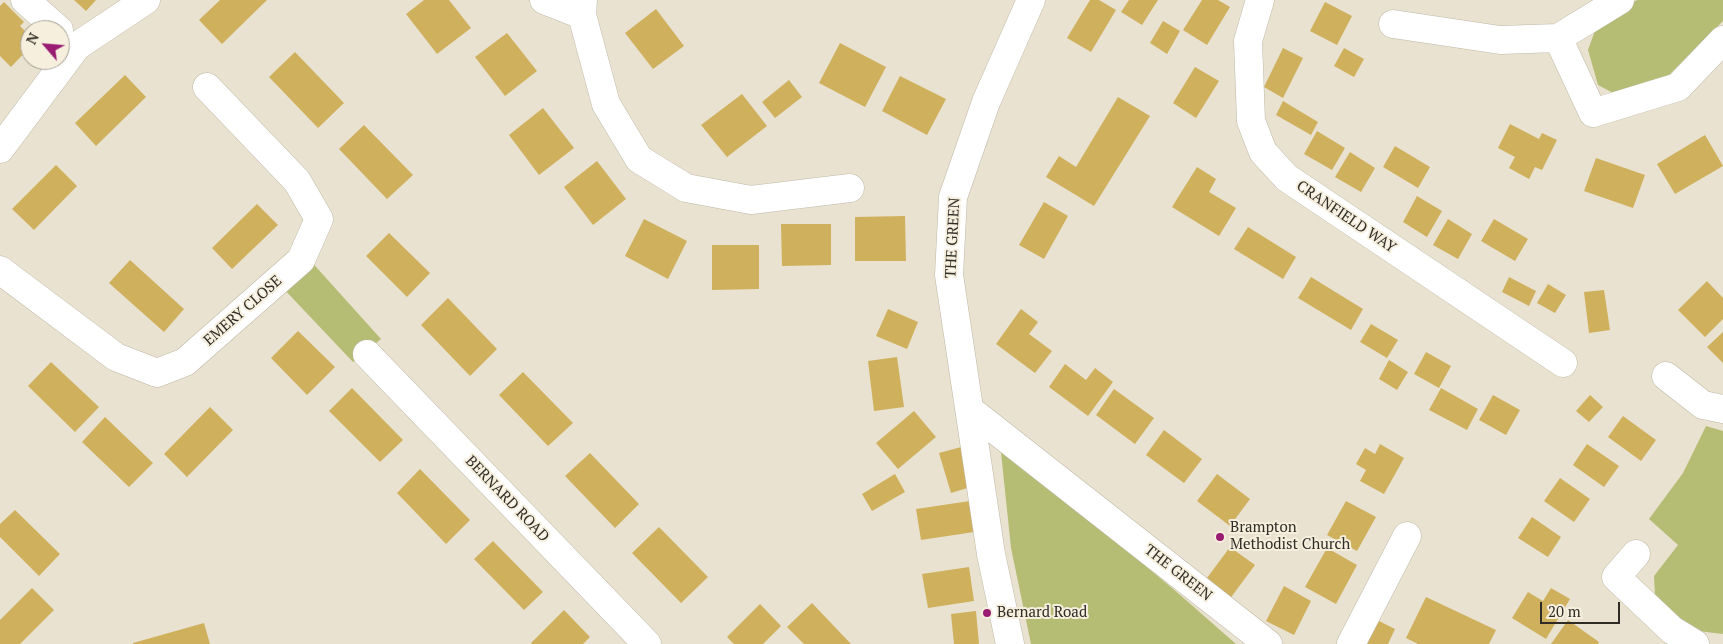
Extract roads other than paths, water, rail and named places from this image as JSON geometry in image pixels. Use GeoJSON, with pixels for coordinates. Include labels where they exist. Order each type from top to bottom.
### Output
{"type":"FeatureCollection","features":[{"type":"Feature","properties":{"kind":"street"},"geometry":{"type":"LineString","coordinates":[[25,0],[48,20]]}},
{"type":"Feature","properties":{"kind":"street"},"geometry":{"type":"LineString","coordinates":[[70,34],[146,0]]}},
{"type":"Feature","properties":{"kind":"street"},"geometry":{"type":"LineString","coordinates":[[544,0],[582,7],[606,104],[640,158],[686,188],[750,200],[850,188]]}},
{"type":"Feature","properties":{"kind":"street","name":"CRANFIELD WAY"},"geometry":{"type":"LineString","coordinates":[[1260,0],[1248,41],[1252,121],[1263,152],[1287,178],[1563,363]]}},
{"type":"Feature","properties":{"kind":"street"},"geometry":{"type":"LineString","coordinates":[[1393,24],[1500,40],[1558,38],[1620,0]]}},
{"type":"Feature","properties":{"kind":"street","name":"THE GREEN"},"geometry":{"type":"LineString","coordinates":[[1010,644],[991,554],[949,275],[954,197],[986,102],[1027,8]]}},
{"type":"Feature","properties":{"kind":"street"},"geometry":{"type":"LineString","coordinates":[[1558,38],[1593,113],[1678,87],[1723,40]]}},
{"type":"Feature","properties":{"kind":"street"},"geometry":{"type":"LineString","coordinates":[[0,149],[46,70]]}},
{"type":"Feature","properties":{"kind":"street","name":"EMERY CLOSE"},"geometry":{"type":"LineString","coordinates":[[0,270],[116,357],[157,373],[185,362],[301,260],[319,219],[297,181],[207,87]]}},
{"type":"Feature","properties":{"kind":"street","name":"BERNARD ROAD"},"geometry":{"type":"LineString","coordinates":[[367,354],[647,644]]}},
{"type":"Feature","properties":{"kind":"street"},"geometry":{"type":"LineString","coordinates":[[1666,376],[1703,406],[1723,409]]}},
{"type":"Feature","properties":{"kind":"street","name":"THE GREEN"},"geometry":{"type":"LineString","coordinates":[[970,410],[1268,644]]}},
{"type":"Feature","properties":{"kind":"street"},"geometry":{"type":"LineString","coordinates":[[1350,644],[1407,536]]}},
{"type":"Feature","properties":{"kind":"street"},"geometry":{"type":"LineString","coordinates":[[1636,554],[1616,577],[1672,630],[1695,644]]}},
{"type":"Feature","properties":{"kind":"place","name":"Brampton Methodist Church"},"geometry":{"type":"Point","coordinates":[1220,537]}},
{"type":"Feature","properties":{"kind":"place","name":"Bernard Road"},"geometry":{"type":"Point","coordinates":[987,613]}}]}
